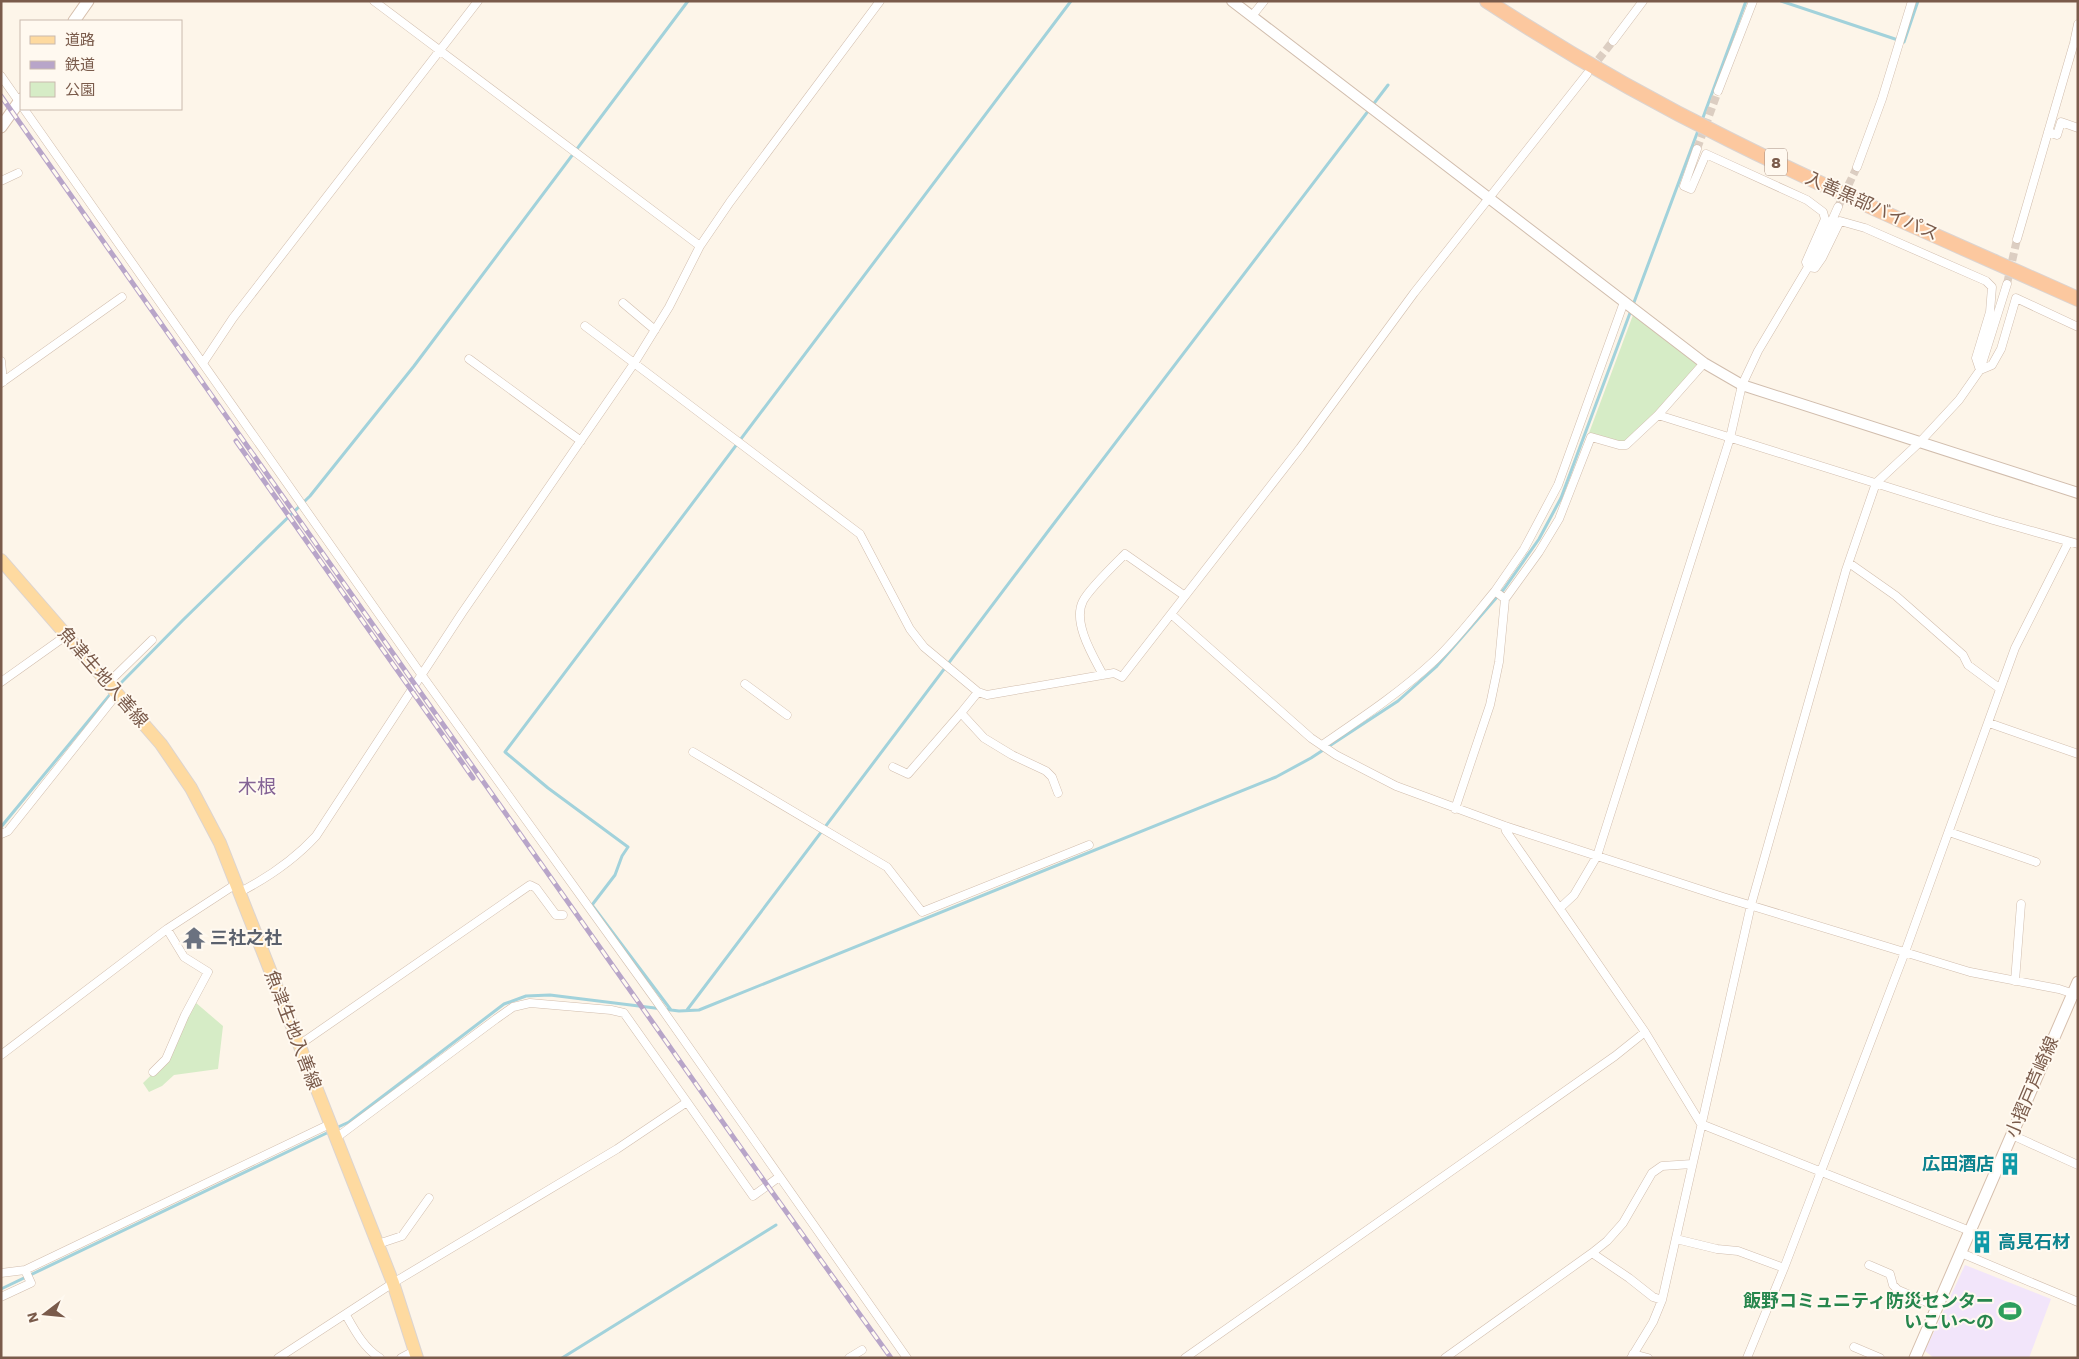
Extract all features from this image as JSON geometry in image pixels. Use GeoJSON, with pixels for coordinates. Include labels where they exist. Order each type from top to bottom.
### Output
{"type":"FeatureCollection","features":[{"type":"Feature","properties":{"kind":"highway","name":"入善黒部バイパス"},"geometry":{"type":"LineString","coordinates":[[1487,1],[1564,49],[1729,140],[1829,188],[2078,299]]}},
{"type":"Feature","properties":{"kind":"main road"},"geometry":{"type":"LineString","coordinates":[[75,20],[88,1]]}},
{"type":"Feature","properties":{"kind":"main road"},"geometry":{"type":"LineString","coordinates":[[1,127],[20,106]]}},
{"type":"Feature","properties":{"kind":"main road","name":"魚津生地入善線"},"geometry":{"type":"LineString","coordinates":[[1,560],[161,744],[192,788],[220,843],[238,888],[378,1244],[417,1354]]}},
{"type":"Feature","properties":{"kind":"main road","name":"小摺戸芦崎線"},"geometry":{"type":"LineString","coordinates":[[1915,1358],[2076,990]]}},
{"type":"Feature","properties":{"kind":"street"},"geometry":{"type":"LineString","coordinates":[[374,1],[700,246]]}},
{"type":"Feature","properties":{"kind":"street"},"geometry":{"type":"LineString","coordinates":[[203,363],[233,318],[478,1]]}},
{"type":"Feature","properties":{"kind":"street"},"geometry":{"type":"LineString","coordinates":[[1,1055],[167,929],[238,888],[265,879],[300,854],[316,836],[421,674],[635,362],[655,330],[700,246],[730,202],[880,1]]}},
{"type":"Feature","properties":{"kind":"street"},"geometry":{"type":"LineString","coordinates":[[1232,1],[1704,363],[1742,384],[2078,493]]}},
{"type":"Feature","properties":{"kind":"street"},"geometry":{"type":"LineString","coordinates":[[1252,16],[1264,1]]}},
{"type":"Feature","properties":{"kind":"street"},"geometry":{"type":"LineString","coordinates":[[1612,41],[1643,1]]}},
{"type":"Feature","properties":{"kind":"street"},"geometry":{"type":"LineString","coordinates":[[1718,91],[1753,1]]}},
{"type":"Feature","properties":{"kind":"street"},"geometry":{"type":"LineString","coordinates":[[1857,166],[1882,100],[1912,1]]}},
{"type":"Feature","properties":{"kind":"street"},"geometry":{"type":"LineString","coordinates":[[2017,239],[2074,44],[2078,24]]}},
{"type":"Feature","properties":{"kind":"street"},"geometry":{"type":"LineString","coordinates":[[585,326],[860,534],[910,629],[924,647],[978,692],[987,695],[1114,673],[1122,677],[1300,448],[1414,293],[1587,74]]}},
{"type":"Feature","properties":{"kind":"street"},"geometry":{"type":"LineString","coordinates":[[1,76],[20,101]]}},
{"type":"Feature","properties":{"kind":"street"},"geometry":{"type":"LineString","coordinates":[[26,110],[421,674],[655,999],[907,1358]]}},
{"type":"Feature","properties":{"kind":"street"},"geometry":{"type":"LineString","coordinates":[[2048,132],[2057,135],[2061,122],[2078,128]]}},
{"type":"Feature","properties":{"kind":"street"},"geometry":{"type":"LineString","coordinates":[[1697,148],[1684,186],[1691,189],[1706,154],[1807,200],[1823,212],[1825,219],[1806,262],[1808,267]]}},
{"type":"Feature","properties":{"kind":"street"},"geometry":{"type":"LineString","coordinates":[[1,181],[18,173]]}},
{"type":"Feature","properties":{"kind":"street"},"geometry":{"type":"LineString","coordinates":[[1560,908],[1574,895],[1597,856],[1730,438],[1742,384],[1758,351],[1820,248],[1838,208]]}},
{"type":"Feature","properties":{"kind":"street"},"geometry":{"type":"LineString","coordinates":[[1808,267],[1815,268],[1819,263],[1840,220],[1865,228],[1986,281],[1992,287],[1990,312],[1976,358],[1980,370]]}},
{"type":"Feature","properties":{"kind":"street"},"geometry":{"type":"LineString","coordinates":[[1648,1358],[1632,1356],[1652,1322],[1662,1300],[1751,905],[1848,563],[1876,483],[1920,442],[1959,400],[1980,370],[2007,284]]}},
{"type":"Feature","properties":{"kind":"street"},"geometry":{"type":"LineString","coordinates":[[2,382],[122,297]]}},
{"type":"Feature","properties":{"kind":"street"},"geometry":{"type":"LineString","coordinates":[[1980,370],[1992,365],[2001,349],[2016,298],[2078,327]]}},
{"type":"Feature","properties":{"kind":"street"},"geometry":{"type":"LineString","coordinates":[[1322,745],[1375,708],[1434,661],[1460,634],[1495,591],[1524,549],[1558,485],[1624,302]]}},
{"type":"Feature","properties":{"kind":"street"},"geometry":{"type":"LineString","coordinates":[[623,303],[655,330]]}},
{"type":"Feature","properties":{"kind":"street"},"geometry":{"type":"LineString","coordinates":[[469,359],[580,442]]}},
{"type":"Feature","properties":{"kind":"street"},"geometry":{"type":"LineString","coordinates":[[1,361],[2,382]]}},
{"type":"Feature","properties":{"kind":"street"},"geometry":{"type":"LineString","coordinates":[[1455,809],[1490,705],[1499,662],[1505,599],[1539,552],[1559,519],[1591,437],[1619,445],[1626,445],[1658,415],[1704,363]]}},
{"type":"Feature","properties":{"kind":"street"},"geometry":{"type":"LineString","coordinates":[[1658,415],[2068,543],[2078,544]]}},
{"type":"Feature","properties":{"kind":"street"},"geometry":{"type":"LineString","coordinates":[[1747,1358],[1784,1268],[1905,952],[1989,723],[1999,688],[2015,648],[2068,543]]}},
{"type":"Feature","properties":{"kind":"street"},"geometry":{"type":"LineString","coordinates":[[1103,675],[1086,644],[1081,622],[1083,601],[1125,554],[1185,596]]}},
{"type":"Feature","properties":{"kind":"street"},"geometry":{"type":"LineString","coordinates":[[1848,563],[1896,596],[1963,655],[1968,664],[1999,688]]}},
{"type":"Feature","properties":{"kind":"street"},"geometry":{"type":"LineString","coordinates":[[1495,591],[1505,599]]}},
{"type":"Feature","properties":{"kind":"street"},"geometry":{"type":"LineString","coordinates":[[1171,614],[1322,745],[1336,755],[1396,786],[1455,809],[1597,856],[1970,972],[2076,990]]}},
{"type":"Feature","properties":{"kind":"street"},"geometry":{"type":"LineString","coordinates":[[1,682],[66,635]]}},
{"type":"Feature","properties":{"kind":"street"},"geometry":{"type":"LineString","coordinates":[[108,683],[152,640]]}},
{"type":"Feature","properties":{"kind":"street"},"geometry":{"type":"LineString","coordinates":[[745,684],[787,715]]}},
{"type":"Feature","properties":{"kind":"street"},"geometry":{"type":"LineString","coordinates":[[893,767],[908,774],[978,692]]}},
{"type":"Feature","properties":{"kind":"street"},"geometry":{"type":"LineString","coordinates":[[1,834],[8,831],[117,694]]}},
{"type":"Feature","properties":{"kind":"street"},"geometry":{"type":"LineString","coordinates":[[961,713],[984,738],[1012,755],[1046,771],[1052,777],[1058,793]]}},
{"type":"Feature","properties":{"kind":"street"},"geometry":{"type":"LineString","coordinates":[[1989,723],[2078,754]]}},
{"type":"Feature","properties":{"kind":"street"},"geometry":{"type":"LineString","coordinates":[[693,752],[887,867],[922,912],[1089,845]]}},
{"type":"Feature","properties":{"kind":"street"},"geometry":{"type":"LineString","coordinates":[[1505,826],[1506,832],[1644,1032],[1701,1124],[1970,1231]]}},
{"type":"Feature","properties":{"kind":"street"},"geometry":{"type":"LineString","coordinates":[[1949,832],[2036,862]]}},
{"type":"Feature","properties":{"kind":"street"},"geometry":{"type":"LineString","coordinates":[[299,1045],[530,885],[536,888],[556,915],[563,915]]}},
{"type":"Feature","properties":{"kind":"street"},"geometry":{"type":"LineString","coordinates":[[2015,981],[2020,904]]}},
{"type":"Feature","properties":{"kind":"street"},"geometry":{"type":"LineString","coordinates":[[153,1072],[166,1059],[185,1015],[208,972],[184,957],[167,929]]}},
{"type":"Feature","properties":{"kind":"street"},"geometry":{"type":"LineString","coordinates":[[336,1138],[513,1008],[530,1003],[611,1010],[624,1013],[752,1196],[779,1177]]}},
{"type":"Feature","properties":{"kind":"street"},"geometry":{"type":"LineString","coordinates":[[1185,1358],[1615,1056],[1644,1032]]}},
{"type":"Feature","properties":{"kind":"street"},"geometry":{"type":"LineString","coordinates":[[278,1358],[393,1284],[617,1149],[687,1102]]}},
{"type":"Feature","properties":{"kind":"street"},"geometry":{"type":"LineString","coordinates":[[1,1273],[25,1270],[330,1124]]}},
{"type":"Feature","properties":{"kind":"street"},"geometry":{"type":"LineString","coordinates":[[2012,1135],[2078,1165]]}},
{"type":"Feature","properties":{"kind":"street"},"geometry":{"type":"LineString","coordinates":[[1445,1358],[1607,1242],[1623,1223],[1652,1173],[1662,1166],[1692,1164]]}},
{"type":"Feature","properties":{"kind":"street"},"geometry":{"type":"LineString","coordinates":[[378,1244],[402,1236],[429,1198]]}},
{"type":"Feature","properties":{"kind":"street"},"geometry":{"type":"LineString","coordinates":[[1676,1239],[1738,1251],[1784,1268]]}},
{"type":"Feature","properties":{"kind":"street"},"geometry":{"type":"LineString","coordinates":[[1961,1253],[2078,1302]]}},
{"type":"Feature","properties":{"kind":"street"},"geometry":{"type":"LineString","coordinates":[[1592,1254],[1629,1278],[1653,1297],[1662,1300]]}},
{"type":"Feature","properties":{"kind":"street"},"geometry":{"type":"LineString","coordinates":[[1869,1265],[1890,1274],[1893,1285],[1898,1290],[1938,1307]]}},
{"type":"Feature","properties":{"kind":"street"},"geometry":{"type":"LineString","coordinates":[[1,1296],[31,1282],[25,1270]]}},
{"type":"Feature","properties":{"kind":"street"},"geometry":{"type":"LineString","coordinates":[[346,1315],[359,1337],[373,1354],[380,1358]]}},
{"type":"Feature","properties":{"kind":"street"},"geometry":{"type":"LineString","coordinates":[[1854,1347],[1880,1358]]}},
{"type":"Feature","properties":{"kind":"street"},"geometry":{"type":"LineString","coordinates":[[849,1358],[862,1350]]}},
{"type":"Feature","properties":{"kind":"street"},"geometry":{"type":"LineString","coordinates":[[400,1358],[417,1354]]}},
{"type":"Feature","properties":{"kind":"shaded area"},"geometry":{"type":"Polygon","coordinates":[[[1965,1265],[2051,1299],[2029,1358],[1934,1358],[1925,1351],[1965,1265]]]}},
{"type":"Feature","properties":{"kind":"green space"},"geometry":{"type":"Polygon","coordinates":[[[1633,315],[1698,365],[1656,412],[1625,442],[1618,442],[1589,433],[1633,315]]]}},
{"type":"Feature","properties":{"kind":"green space"},"geometry":{"type":"Polygon","coordinates":[[[195,1002],[223,1026],[218,1069],[174,1075],[162,1086],[149,1092],[143,1083],[168,1059],[195,1002]]]}},
{"type":"Feature","properties":{"kind":"waterway"},"geometry":{"type":"LineString","coordinates":[[117,687],[310,496],[414,366],[688,1]]}},
{"type":"Feature","properties":{"kind":"waterway"},"geometry":{"type":"LineString","coordinates":[[671,1010],[592,905],[615,875],[622,856],[628,847],[548,788],[505,752],[1071,1]]}},
{"type":"Feature","properties":{"kind":"waterway"},"geometry":{"type":"LineString","coordinates":[[1701,123],[1746,1]]}},
{"type":"Feature","properties":{"kind":"waterway"},"geometry":{"type":"LineString","coordinates":[[1781,1],[1904,42],[1918,1]]}},
{"type":"Feature","properties":{"kind":"waterway"},"geometry":{"type":"LineString","coordinates":[[687,1010],[1388,85]]}},
{"type":"Feature","properties":{"kind":"waterway"},"geometry":{"type":"LineString","coordinates":[[336,1128],[349,1122],[504,1004],[526,996],[550,995],[679,1011],[699,1010],[1276,777],[1311,758],[1398,701],[1436,667],[1504,589],[1539,539],[1561,498],[1699,128]]}},
{"type":"Feature","properties":{"kind":"waterway"},"geometry":{"type":"LineString","coordinates":[[1,827],[113,691]]}},
{"type":"Feature","properties":{"kind":"waterway"},"geometry":{"type":"LineString","coordinates":[[1,1289],[331,1131]]}},
{"type":"Feature","properties":{"kind":"waterway"},"geometry":{"type":"LineString","coordinates":[[562,1358],[776,1225]]}},
{"type":"Feature","properties":{"kind":"tunnel"},"geometry":{"type":"LineString","coordinates":[[1591,69],[1613,41]]}},
{"type":"Feature","properties":{"kind":"tunnel"},"geometry":{"type":"LineString","coordinates":[[1697,149],[1718,91]]}},
{"type":"Feature","properties":{"kind":"tunnel"},"geometry":{"type":"LineString","coordinates":[[1838,207],[1857,167]]}},
{"type":"Feature","properties":{"kind":"tunnel"},"geometry":{"type":"LineString","coordinates":[[2007,284],[2017,239]]}},
{"type":"Feature","properties":{"kind":"railway"},"geometry":{"type":"LineString","coordinates":[[1,96],[767,1185],[891,1358]]}},
{"type":"Feature","properties":{"kind":"railway"},"geometry":{"type":"LineString","coordinates":[[236,441],[473,778]]}},
{"type":"Feature","properties":{"kind":"place","name":"三社之社"},"geometry":{"type":"Point","coordinates":[194,938]}},
{"type":"Feature","properties":{"kind":"place","name":"広田酒店"},"geometry":{"type":"Point","coordinates":[2010,1164]}},
{"type":"Feature","properties":{"kind":"place","name":"高見石材"},"geometry":{"type":"Point","coordinates":[1982,1242]}},
{"type":"Feature","properties":{"kind":"place","name":"飯野コミュニティ防災センター いこい～の"},"geometry":{"type":"Point","coordinates":[2010,1311]}},
{"type":"Feature","properties":{"kind":"district","name":"木根"},"geometry":{"type":"Point","coordinates":[257,786]}}]}
